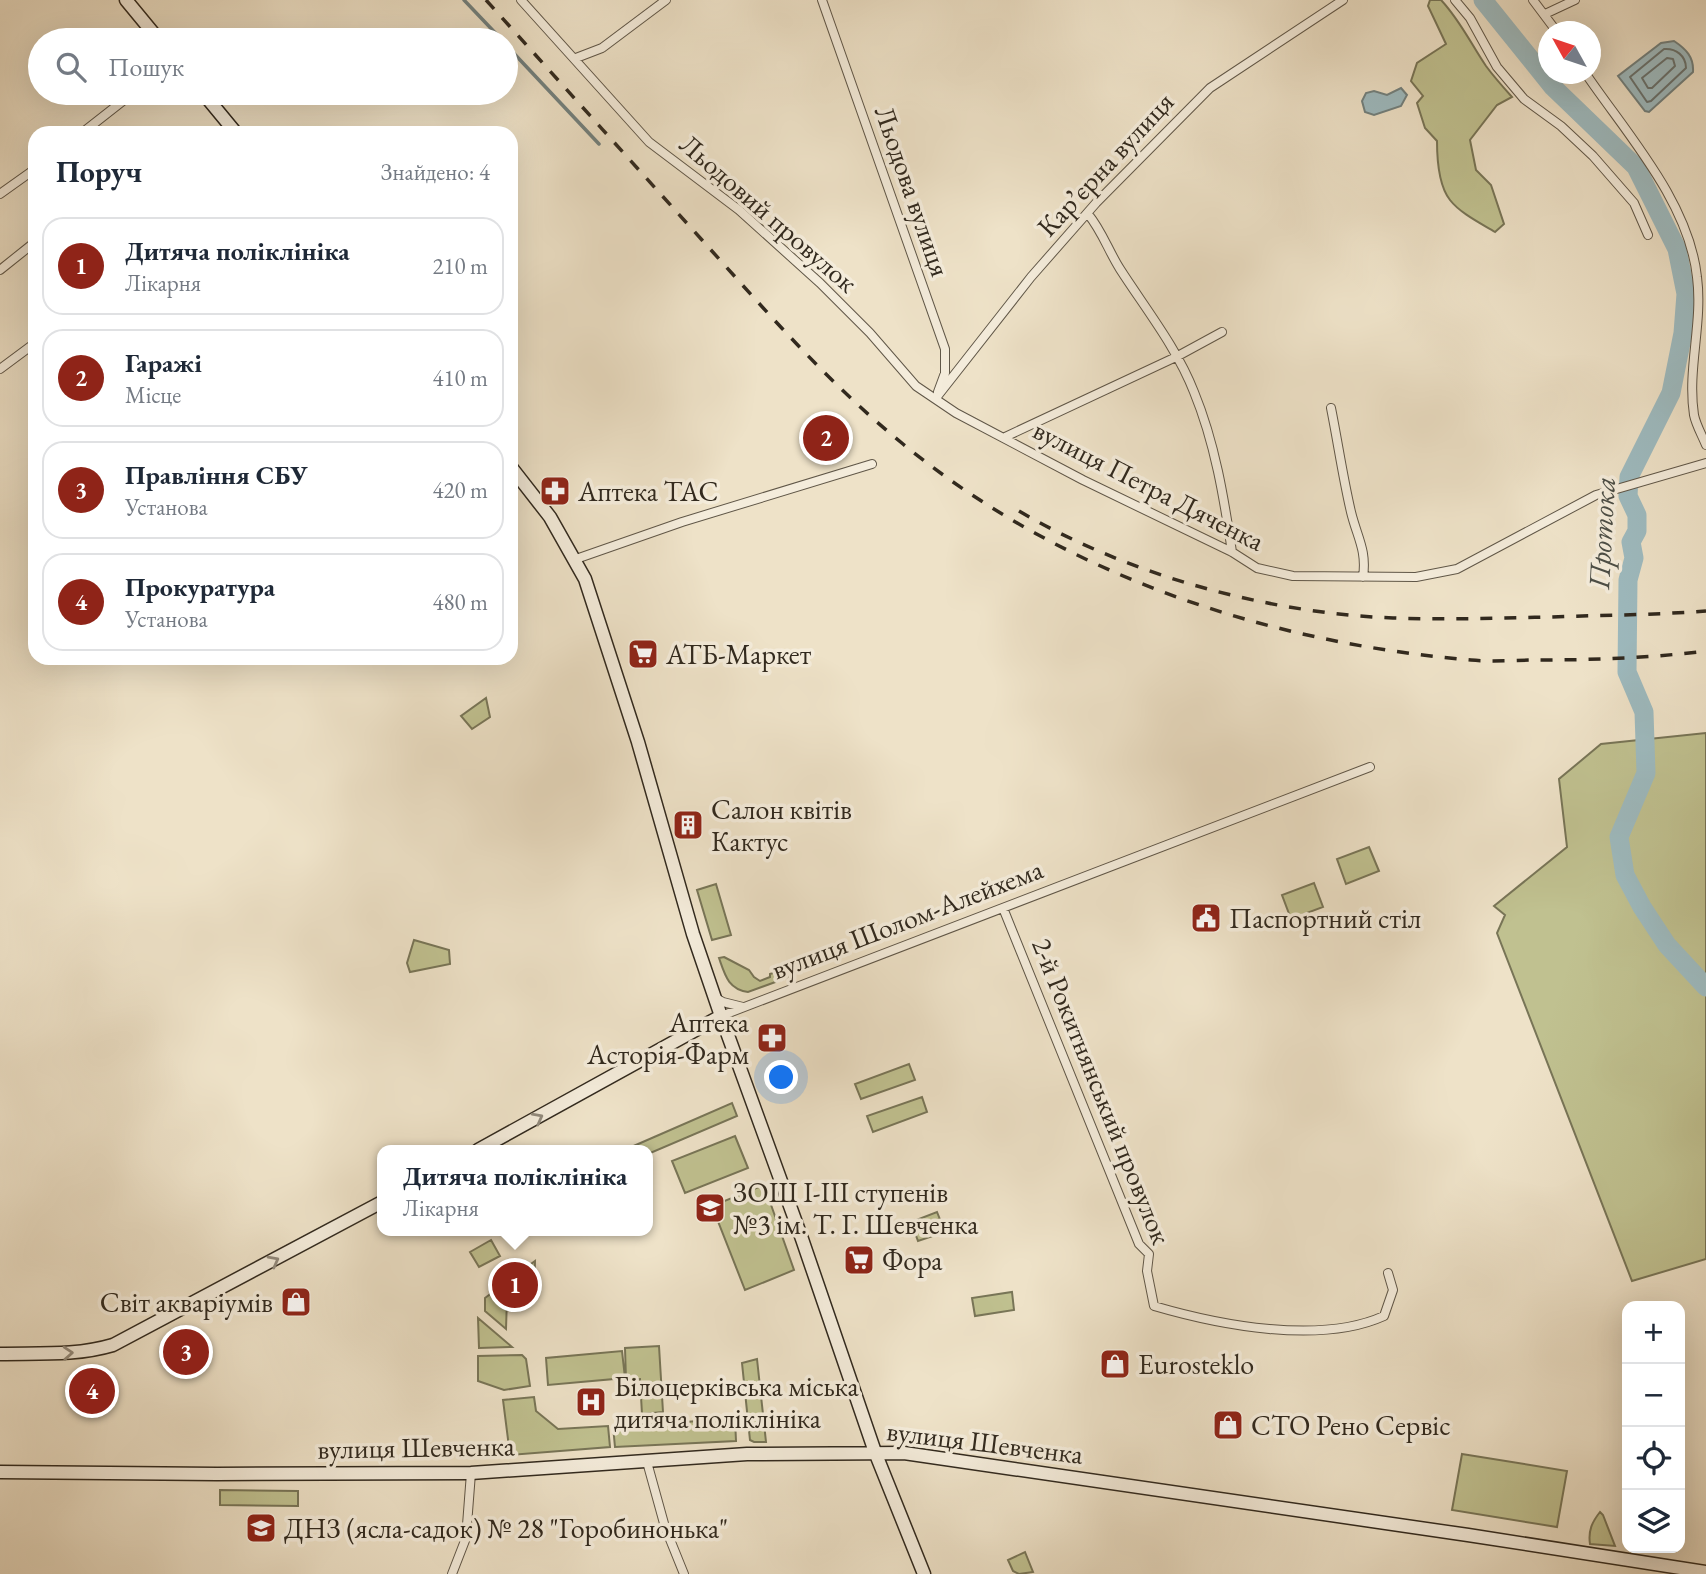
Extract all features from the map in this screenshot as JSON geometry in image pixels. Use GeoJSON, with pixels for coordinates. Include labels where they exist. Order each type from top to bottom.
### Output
{"type":"FeatureCollection","features":[{"type":"Feature","properties":{"kind":"street"},"geometry":{"type":"LineString","coordinates":[[125,0],[149,28]]}},
{"type":"Feature","properties":{"kind":"street","name":"Льодовий провулок"},"geometry":{"type":"LineString","coordinates":[[521,0],[649,142],[686,167],[739,210],[870,333],[916,386],[936,398]]}},
{"type":"Feature","properties":{"kind":"street"},"geometry":{"type":"LineString","coordinates":[[576,58],[602,48],[666,0]]}},
{"type":"Feature","properties":{"kind":"street","name":"Льодова вулиця"},"geometry":{"type":"LineString","coordinates":[[822,0],[945,349],[945,373],[936,398]]}},
{"type":"Feature","properties":{"kind":"street","name":"Карʼєрна вулиця"},"geometry":{"type":"LineString","coordinates":[[936,398],[1031,277],[1096,203],[1210,88],[1343,0]]}},
{"type":"Feature","properties":{"kind":"street"},"geometry":{"type":"LineString","coordinates":[[1455,0],[1470,18],[1497,67],[1524,100],[1561,126],[1593,156],[1634,203],[1648,235]]}},
{"type":"Feature","properties":{"kind":"street"},"geometry":{"type":"LineString","coordinates":[[1533,0],[1550,21]]}},
{"type":"Feature","properties":{"kind":"street"},"geometry":{"type":"LineString","coordinates":[[1545,13],[1575,0]]}},
{"type":"Feature","properties":{"kind":"street"},"geometry":{"type":"LineString","coordinates":[[1593,84],[1658,174],[1690,246],[1697,276],[1698,305],[1691,378],[1695,418],[1706,445]]}},
{"type":"Feature","properties":{"kind":"street"},"geometry":{"type":"LineString","coordinates":[[91,126],[117,105]]}},
{"type":"Feature","properties":{"kind":"street"},"geometry":{"type":"LineString","coordinates":[[213,105],[230,126]]}},
{"type":"Feature","properties":{"kind":"street"},"geometry":{"type":"LineString","coordinates":[[0,194],[28,174]]}},
{"type":"Feature","properties":{"kind":"street"},"geometry":{"type":"LineString","coordinates":[[1088,214],[1099,228],[1118,266],[1176,357],[1194,391],[1209,435],[1225,501],[1232,552]]}},
{"type":"Feature","properties":{"kind":"street"},"geometry":{"type":"LineString","coordinates":[[0,270],[28,248]]}},
{"type":"Feature","properties":{"kind":"street"},"geometry":{"type":"LineString","coordinates":[[1005,437],[1176,357],[1222,332]]}},
{"type":"Feature","properties":{"kind":"street"},"geometry":{"type":"LineString","coordinates":[[0,369],[28,347]]}},
{"type":"Feature","properties":{"kind":"street","name":"вулиця Петра Дяченка"},"geometry":{"type":"LineString","coordinates":[[936,398],[956,413],[1083,480],[1232,552],[1257,568],[1293,576],[1416,577],[1457,569],[1596,495],[1706,463]]}},
{"type":"Feature","properties":{"kind":"street"},"geometry":{"type":"LineString","coordinates":[[1331,408],[1352,514],[1362,543],[1365,562],[1363,577]]}},
{"type":"Feature","properties":{"kind":"street"},"geometry":{"type":"LineString","coordinates":[[576,559],[682,522],[872,464]]}},
{"type":"Feature","properties":{"kind":"street"},"geometry":{"type":"LineString","coordinates":[[518,476],[550,517],[576,559],[604,632],[714,996],[875,1452],[924,1574]]}},
{"type":"Feature","properties":{"kind":"street","name":"вулиця Шолом-Алейхема"},"geometry":{"type":"LineString","coordinates":[[487,1145],[721,1016],[1370,767]]}},
{"type":"Feature","properties":{"kind":"street","name":"2-й Рокитнянський провулок"},"geometry":{"type":"LineString","coordinates":[[1003,908],[1139,1244],[1149,1254],[1147,1271],[1154,1306],[1178,1313],[1278,1330],[1344,1328],[1384,1316],[1393,1290],[1388,1273]]}},
{"type":"Feature","properties":{"kind":"street"},"geometry":{"type":"LineString","coordinates":[[714,996],[723,1002],[744,1007]]}},
{"type":"Feature","properties":{"kind":"street"},"geometry":{"type":"LineString","coordinates":[[698,1030],[711,1010],[714,996]]}},
{"type":"Feature","properties":{"kind":"street"},"geometry":{"type":"LineString","coordinates":[[729,1038],[734,1016],[744,1007]]}},
{"type":"Feature","properties":{"kind":"street"},"geometry":{"type":"LineString","coordinates":[[698,1030],[710,1029],[729,1038]]}},
{"type":"Feature","properties":{"kind":"street"},"geometry":{"type":"LineString","coordinates":[[0,1354],[66,1354],[113,1345],[377,1205]]}},
{"type":"Feature","properties":{"kind":"street","name":"вулиця Шевченка"},"geometry":{"type":"LineString","coordinates":[[0,1472],[471,1473],[747,1454],[875,1452],[944,1458],[1706,1572]]}},
{"type":"Feature","properties":{"kind":"street"},"geometry":{"type":"LineString","coordinates":[[647,1462],[665,1527],[684,1574]]}},
{"type":"Feature","properties":{"kind":"street"},"geometry":{"type":"LineString","coordinates":[[452,1574],[466,1538],[471,1473]]}},
{"type":"Feature","properties":{"kind":"green space"},"geometry":{"type":"Polygon","coordinates":[[[1430,0],[1441,0],[1448,8],[1486,66],[1512,97],[1497,105],[1470,140],[1476,170],[1491,185],[1504,224],[1495,232],[1459,209],[1446,194],[1439,172],[1437,141],[1425,128],[1417,103],[1423,96],[1411,81],[1417,63],[1446,44],[1428,6],[1430,0]]]}},
{"type":"Feature","properties":{"kind":"green space"},"geometry":{"type":"Polygon","coordinates":[[[486,698],[490,717],[472,729],[461,716],[486,698]]]}},
{"type":"Feature","properties":{"kind":"green space"},"geometry":{"type":"Polygon","coordinates":[[[1706,733],[1706,1259],[1632,1281],[1497,933],[1505,915],[1494,906],[1567,847],[1559,779],[1601,744],[1706,733]]]}},
{"type":"Feature","properties":{"kind":"green space"},"geometry":{"type":"Polygon","coordinates":[[[1369,847],[1379,871],[1346,884],[1337,859],[1369,847]]]}},
{"type":"Feature","properties":{"kind":"green space"},"geometry":{"type":"Polygon","coordinates":[[[1314,883],[1323,907],[1291,919],[1282,895],[1314,883]]]}},
{"type":"Feature","properties":{"kind":"green space"},"geometry":{"type":"Polygon","coordinates":[[[716,884],[731,935],[712,940],[697,890],[716,884]]]}},
{"type":"Feature","properties":{"kind":"green space"},"geometry":{"type":"Polygon","coordinates":[[[414,940],[449,950],[450,964],[410,972],[407,963],[414,940]]]}},
{"type":"Feature","properties":{"kind":"green space"},"geometry":{"type":"Polygon","coordinates":[[[724,957],[749,970],[760,981],[782,970],[792,976],[748,992],[732,984],[719,958],[724,957]]]}},
{"type":"Feature","properties":{"kind":"green space"},"geometry":{"type":"Polygon","coordinates":[[[909,1064],[915,1080],[861,1099],[855,1084],[909,1064]]]}},
{"type":"Feature","properties":{"kind":"green space"},"geometry":{"type":"Polygon","coordinates":[[[922,1097],[927,1112],[873,1132],[867,1116],[922,1097]]]}},
{"type":"Feature","properties":{"kind":"green space"},"geometry":{"type":"Polygon","coordinates":[[[732,1103],[737,1116],[653,1152],[653,1145],[636,1145],[732,1103]]]}},
{"type":"Feature","properties":{"kind":"green space"},"geometry":{"type":"Polygon","coordinates":[[[735,1136],[748,1168],[685,1193],[672,1161],[735,1136]]]}},
{"type":"Feature","properties":{"kind":"green space"},"geometry":{"type":"Polygon","coordinates":[[[764,1185],[794,1270],[745,1290],[712,1206],[764,1185]]]}},
{"type":"Feature","properties":{"kind":"green space"},"geometry":{"type":"Polygon","coordinates":[[[937,1212],[945,1232],[918,1241],[911,1222],[937,1212]]]}},
{"type":"Feature","properties":{"kind":"green space"},"geometry":{"type":"Polygon","coordinates":[[[491,1240],[500,1256],[479,1267],[470,1252],[491,1240]]]}},
{"type":"Feature","properties":{"kind":"green space"},"geometry":{"type":"Polygon","coordinates":[[[535,1261],[534,1299],[507,1298],[506,1329],[485,1311],[485,1298],[535,1261]]]}},
{"type":"Feature","properties":{"kind":"green space"},"geometry":{"type":"Polygon","coordinates":[[[1012,1292],[1014,1310],[975,1316],[972,1298],[1012,1292]]]}},
{"type":"Feature","properties":{"kind":"green space"},"geometry":{"type":"Polygon","coordinates":[[[478,1318],[512,1347],[479,1348],[478,1318]]]}},
{"type":"Feature","properties":{"kind":"green space"},"geometry":{"type":"Polygon","coordinates":[[[659,1346],[663,1412],[642,1414],[640,1379],[626,1380],[625,1348],[659,1346]]]}},
{"type":"Feature","properties":{"kind":"green space"},"geometry":{"type":"Polygon","coordinates":[[[622,1351],[625,1378],[548,1385],[546,1358],[622,1351]]]}},
{"type":"Feature","properties":{"kind":"green space"},"geometry":{"type":"Polygon","coordinates":[[[522,1355],[526,1359],[530,1386],[504,1390],[478,1381],[478,1356],[522,1355]]]}},
{"type":"Feature","properties":{"kind":"green space"},"geometry":{"type":"Polygon","coordinates":[[[757,1359],[766,1442],[750,1440],[742,1363],[757,1359]]]}},
{"type":"Feature","properties":{"kind":"green space"},"geometry":{"type":"Polygon","coordinates":[[[534,1397],[536,1411],[558,1429],[608,1426],[610,1447],[510,1455],[503,1400],[534,1397]]]}},
{"type":"Feature","properties":{"kind":"green space"},"geometry":{"type":"Polygon","coordinates":[[[735,1419],[736,1441],[615,1447],[613,1426],[735,1419]]]}},
{"type":"Feature","properties":{"kind":"green space"},"geometry":{"type":"Polygon","coordinates":[[[1462,1454],[1567,1471],[1557,1527],[1452,1510],[1462,1454]]]}},
{"type":"Feature","properties":{"kind":"green space"},"geometry":{"type":"Polygon","coordinates":[[[220,1490],[298,1491],[298,1506],[220,1505],[220,1490]]]}},
{"type":"Feature","properties":{"kind":"green space"},"geometry":{"type":"Polygon","coordinates":[[[1600,1512],[1615,1546],[1590,1544],[1591,1527],[1600,1512]]]}},
{"type":"Feature","properties":{"kind":"green space"},"geometry":{"type":"Polygon","coordinates":[[[1025,1552],[1033,1572],[1019,1574],[1013,1571],[1008,1560],[1025,1552]]]}},
{"type":"Feature","properties":{"kind":"water"},"geometry":{"type":"Polygon","coordinates":[[[1674,41],[1688,54],[1693,72],[1649,112],[1645,111],[1618,76],[1661,43],[1674,41]]]}},
{"type":"Feature","properties":{"kind":"water"},"geometry":{"type":"Polygon","coordinates":[[[1401,88],[1407,95],[1401,106],[1374,115],[1365,112],[1362,101],[1366,93],[1374,91],[1387,95],[1401,88]]]}},
{"type":"Feature","properties":{"kind":"waterway"},"geometry":{"type":"LineString","coordinates":[[464,0],[491,28]]}},
{"type":"Feature","properties":{"kind":"waterway","name":"Протока"},"geometry":{"type":"LineString","coordinates":[[1483,0],[1553,87],[1636,167],[1677,249],[1686,294],[1683,333],[1671,393],[1629,477],[1628,496],[1637,515],[1637,531],[1631,542],[1634,558],[1628,580],[1627,672],[1644,712],[1646,773],[1619,837],[1625,875],[1642,907],[1667,945],[1706,987]]}},
{"type":"Feature","properties":{"kind":"waterway"},"geometry":{"type":"LineString","coordinates":[[518,58],[599,144]]}},
{"type":"Feature","properties":{"kind":"railway"},"geometry":{"type":"LineString","coordinates":[[486,0],[511,28]]}},
{"type":"Feature","properties":{"kind":"railway"},"geometry":{"type":"LineString","coordinates":[[518,36],[774,320],[849,397],[903,444],[965,490],[1031,531],[1099,565],[1170,595],[1244,619],[1319,638],[1395,651],[1496,661],[1580,660],[1706,651]]}},
{"type":"Feature","properties":{"kind":"railway"},"geometry":{"type":"LineString","coordinates":[[1019,511],[1061,534],[1152,572],[1199,587],[1296,608],[1345,615],[1433,619],[1706,611]]}},
{"type":"Feature","properties":{"kind":"place","name":"Гаражі"},"geometry":{"type":"Point","coordinates":[826,438]}},
{"type":"Feature","properties":{"kind":"place","name":"Аптека ТАС"},"geometry":{"type":"Point","coordinates":[555,491]}},
{"type":"Feature","properties":{"kind":"place","name":"АТБ-Маркет"},"geometry":{"type":"Point","coordinates":[643,654]}},
{"type":"Feature","properties":{"kind":"place","name":"Салон квітів Кактус"},"geometry":{"type":"Point","coordinates":[688,825]}},
{"type":"Feature","properties":{"kind":"place","name":"Паспортний стіл"},"geometry":{"type":"Point","coordinates":[1206,918]}},
{"type":"Feature","properties":{"kind":"place","name":"Аптека Асторія-Фарм"},"geometry":{"type":"Point","coordinates":[772,1038]}},
{"type":"Feature","properties":{"kind":"place","name":"ЗОШ І-ІІІ ступенів №3 ім. Т. Г. Шевченка"},"geometry":{"type":"Point","coordinates":[710,1208]}},
{"type":"Feature","properties":{"kind":"place","name":"Фора"},"geometry":{"type":"Point","coordinates":[859,1260]}},
{"type":"Feature","properties":{"kind":"place","name":"Дитяча поліклініка"},"geometry":{"type":"Point","coordinates":[515,1285]}},
{"type":"Feature","properties":{"kind":"place","name":"Світ акваріумів"},"geometry":{"type":"Point","coordinates":[296,1302]}},
{"type":"Feature","properties":{"kind":"place","name":"Правління СБУ"},"geometry":{"type":"Point","coordinates":[186,1352]}},
{"type":"Feature","properties":{"kind":"place","name":"Eurosteklo"},"geometry":{"type":"Point","coordinates":[1115,1364]}},
{"type":"Feature","properties":{"kind":"place","name":"Прокуратура"},"geometry":{"type":"Point","coordinates":[92,1391]}},
{"type":"Feature","properties":{"kind":"place","name":"Білоцерківська міська дитяча поліклініка"},"geometry":{"type":"Point","coordinates":[591,1402]}},
{"type":"Feature","properties":{"kind":"place","name":"СТО Рено Сервіс"},"geometry":{"type":"Point","coordinates":[1228,1425]}},
{"type":"Feature","properties":{"kind":"place","name":"ДНЗ (ясла-садок) № 28 \"Горобинонька\""},"geometry":{"type":"Point","coordinates":[261,1528]}}]}
